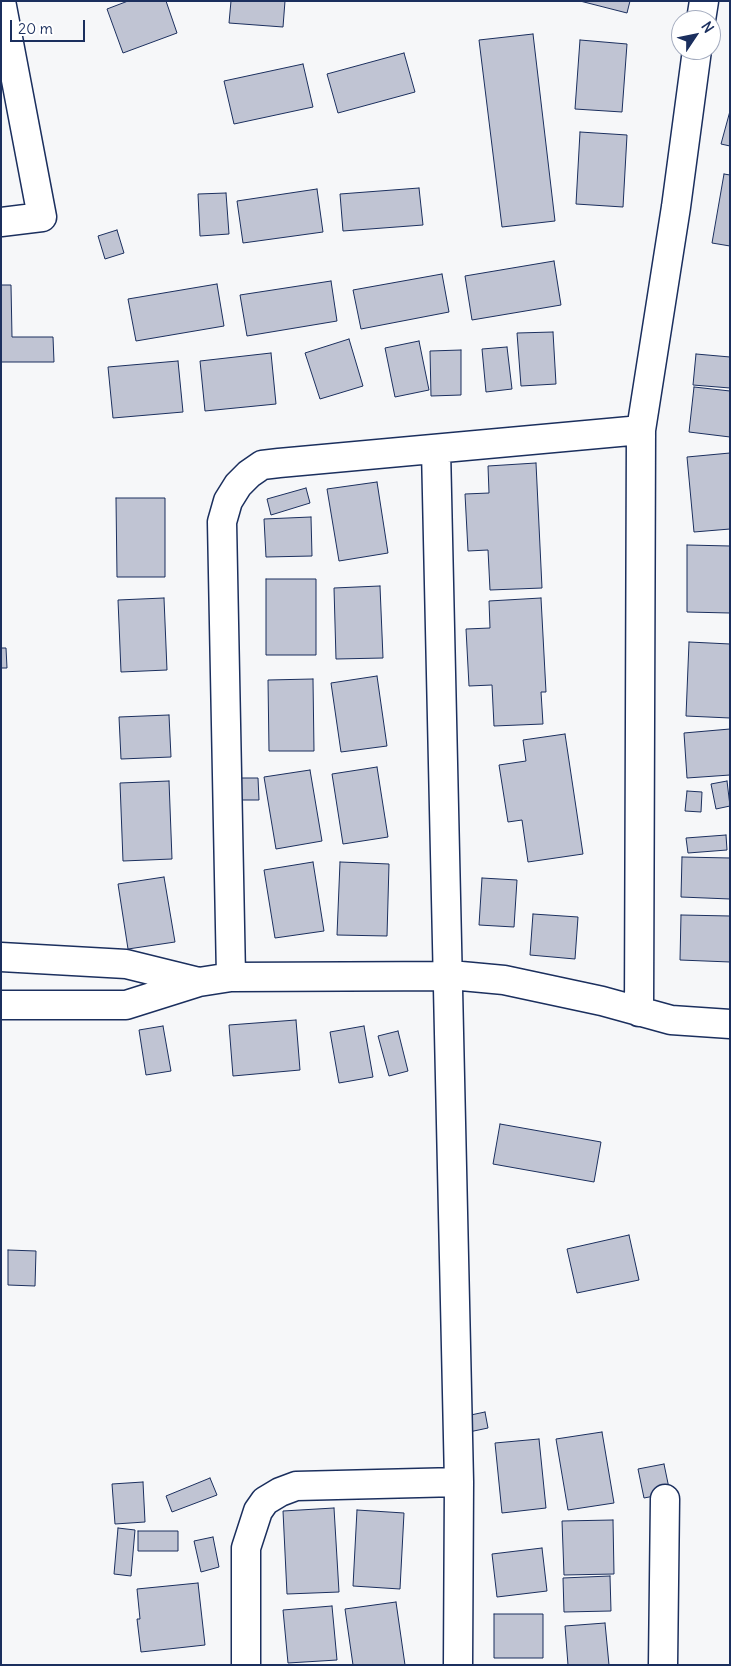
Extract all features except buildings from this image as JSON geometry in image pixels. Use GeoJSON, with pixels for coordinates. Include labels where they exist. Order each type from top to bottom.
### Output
{"type":"FeatureCollection","features":[{"type":"Feature","properties":{"kind":"street"},"geometry":{"type":"LineString","coordinates":[[1,222],[42,217],[2,1]]}},
{"type":"Feature","properties":{"kind":"street"},"geometry":{"type":"LineString","coordinates":[[639,1012],[641,430],[676,208],[696,60]]}},
{"type":"Feature","properties":{"kind":"street"},"geometry":{"type":"LineString","coordinates":[[231,977],[222,522],[228,501],[238,485],[262,465],[641,430]]}},
{"type":"Feature","properties":{"kind":"street"},"geometry":{"type":"LineString","coordinates":[[436,449],[446,976],[459,1482],[458,1665]]}},
{"type":"Feature","properties":{"kind":"street"},"geometry":{"type":"LineString","coordinates":[[1,957],[126,964],[199,982]]}},
{"type":"Feature","properties":{"kind":"street"},"geometry":{"type":"LineString","coordinates":[[1,1005],[126,1006],[199,982],[231,977],[446,976],[504,980],[671,1020],[730,1024]]}},
{"type":"Feature","properties":{"kind":"street"},"geometry":{"type":"LineString","coordinates":[[246,1665],[246,1548],[258,1512],[265,1501],[280,1492],[296,1486],[459,1482]]}},
{"type":"Feature","properties":{"kind":"street"},"geometry":{"type":"LineString","coordinates":[[662,1665],[665,1499]]}}]}
